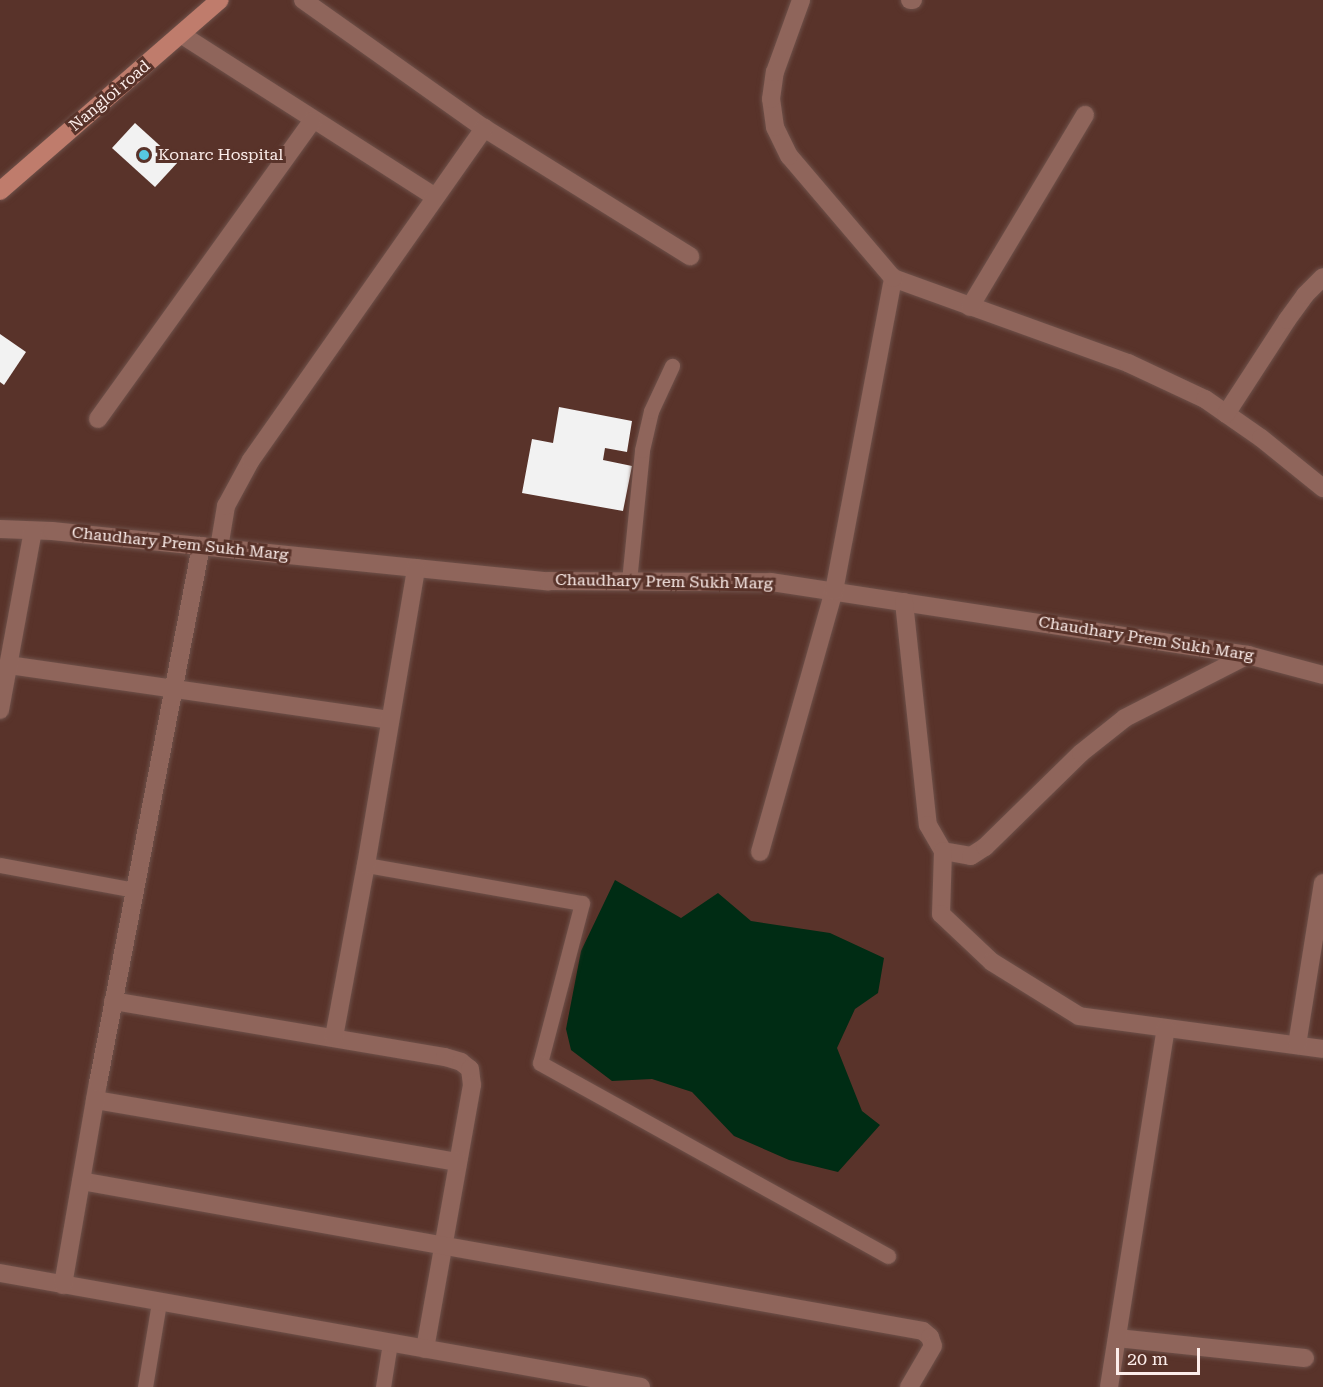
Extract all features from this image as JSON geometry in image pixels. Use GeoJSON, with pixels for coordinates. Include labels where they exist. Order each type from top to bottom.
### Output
{"type":"FeatureCollection","features":[{"type":"Feature","properties":{"kind":"main road","name":"Nangloi road"},"geometry":{"type":"LineString","coordinates":[[0,191],[220,0]]}},
{"type":"Feature","properties":{"kind":"street"},"geometry":{"type":"LineString","coordinates":[[303,0],[484,128],[690,256]]}},
{"type":"Feature","properties":{"kind":"street"},"geometry":{"type":"LineString","coordinates":[[801,0],[775,72],[771,99],[775,128],[789,156],[893,278],[1128,363],[1205,399],[1261,438],[1323,488]]}},
{"type":"Feature","properties":{"kind":"street"},"geometry":{"type":"LineString","coordinates":[[182,35],[312,121],[435,197]]}},
{"type":"Feature","properties":{"kind":"street"},"geometry":{"type":"LineString","coordinates":[[970,307],[1085,115]]}},
{"type":"Feature","properties":{"kind":"street"},"geometry":{"type":"LineString","coordinates":[[98,419],[312,121]]}},
{"type":"Feature","properties":{"kind":"street"},"geometry":{"type":"LineString","coordinates":[[63,1285],[113,1001],[174,687],[210,547],[226,506],[251,460],[484,128]]}},
{"type":"Feature","properties":{"kind":"street"},"geometry":{"type":"LineString","coordinates":[[1226,414],[1287,320],[1305,295],[1323,277]]}},
{"type":"Feature","properties":{"kind":"street"},"geometry":{"type":"LineString","coordinates":[[760,852],[834,591],[893,278]]}},
{"type":"Feature","properties":{"kind":"street","name":"Chaudhary Prem Sukh Marg"},"geometry":{"type":"LineString","coordinates":[[0,529],[210,547],[548,581],[771,582],[1248,655],[1323,675]]}},
{"type":"Feature","properties":{"kind":"street"},"geometry":{"type":"LineString","coordinates":[[0,710],[33,531]]}},
{"type":"Feature","properties":{"kind":"street"},"geometry":{"type":"LineString","coordinates":[[334,1037],[366,865],[416,568]]}},
{"type":"Feature","properties":{"kind":"street"},"geometry":{"type":"LineString","coordinates":[[904,602],[928,825],[943,851],[941,914],[992,962],[1079,1016],[1323,1049]]}},
{"type":"Feature","properties":{"kind":"street"},"geometry":{"type":"LineString","coordinates":[[943,851],[971,856],[985,848],[1081,753],[1125,718],[1248,655]]}},
{"type":"Feature","properties":{"kind":"street"},"geometry":{"type":"LineString","coordinates":[[8,665],[174,687],[389,720]]}},
{"type":"Feature","properties":{"kind":"street"},"geometry":{"type":"LineString","coordinates":[[1297,1045],[1323,883]]}},
{"type":"Feature","properties":{"kind":"street"},"geometry":{"type":"LineString","coordinates":[[113,1001],[445,1057],[461,1062],[470,1069],[472,1085],[441,1246],[425,1349]]}},
{"type":"Feature","properties":{"kind":"street"},"geometry":{"type":"LineString","coordinates":[[1110,1387],[1166,1028]]}},
{"type":"Feature","properties":{"kind":"street"},"geometry":{"type":"LineString","coordinates":[[95,1100],[458,1162]]}},
{"type":"Feature","properties":{"kind":"street"},"geometry":{"type":"LineString","coordinates":[[81,1181],[923,1331],[930,1336],[933,1346],[909,1387]]}},
{"type":"Feature","properties":{"kind":"street"},"geometry":{"type":"LineString","coordinates":[[0,1273],[641,1387]]}},
{"type":"Feature","properties":{"kind":"street"},"geometry":{"type":"LineString","coordinates":[[1117,1338],[1305,1358]]}},
{"type":"Feature","properties":{"kind":"lane"},"geometry":{"type":"LineString","coordinates":[[628,581],[642,450],[651,411],[672,366]]}},
{"type":"Feature","properties":{"kind":"lane"},"geometry":{"type":"LineString","coordinates":[[0,865],[135,890]]}},
{"type":"Feature","properties":{"kind":"lane"},"geometry":{"type":"LineString","coordinates":[[366,865],[582,903],[540,1063],[888,1256]]}},
{"type":"Feature","properties":{"kind":"lane"},"geometry":{"type":"LineString","coordinates":[[145,1387],[159,1302]]}},
{"type":"Feature","properties":{"kind":"lane"},"geometry":{"type":"LineString","coordinates":[[383,1387],[390,1342]]}},
{"type":"Feature","properties":{"kind":"shaded area"},"geometry":{"type":"Polygon","coordinates":[[[615,880],[681,918],[718,893],[751,921],[830,933],[884,958],[878,993],[855,1009],[837,1048],[862,1111],[880,1125],[838,1172],[789,1160],[734,1136],[692,1092],[652,1079],[612,1081],[571,1050],[566,1029],[581,951],[615,880]]]}},
{"type":"Feature","properties":{"kind":"building"},"geometry":{"type":"Polygon","coordinates":[[[135,123],[178,162],[155,187],[112,148],[135,123]]]}},
{"type":"Feature","properties":{"kind":"building"},"geometry":{"type":"Polygon","coordinates":[[[0,334],[26,352],[4,385],[0,382],[0,334]]]}},
{"type":"Feature","properties":{"kind":"building"},"geometry":{"type":"Polygon","coordinates":[[[559,407],[632,421],[627,452],[605,448],[603,460],[632,466],[623,511],[522,493],[532,439],[553,443],[559,407]]]}},
{"type":"Feature","properties":{"kind":"place","name":"Konarc Hospital"},"geometry":{"type":"Point","coordinates":[144,155]}}]}
